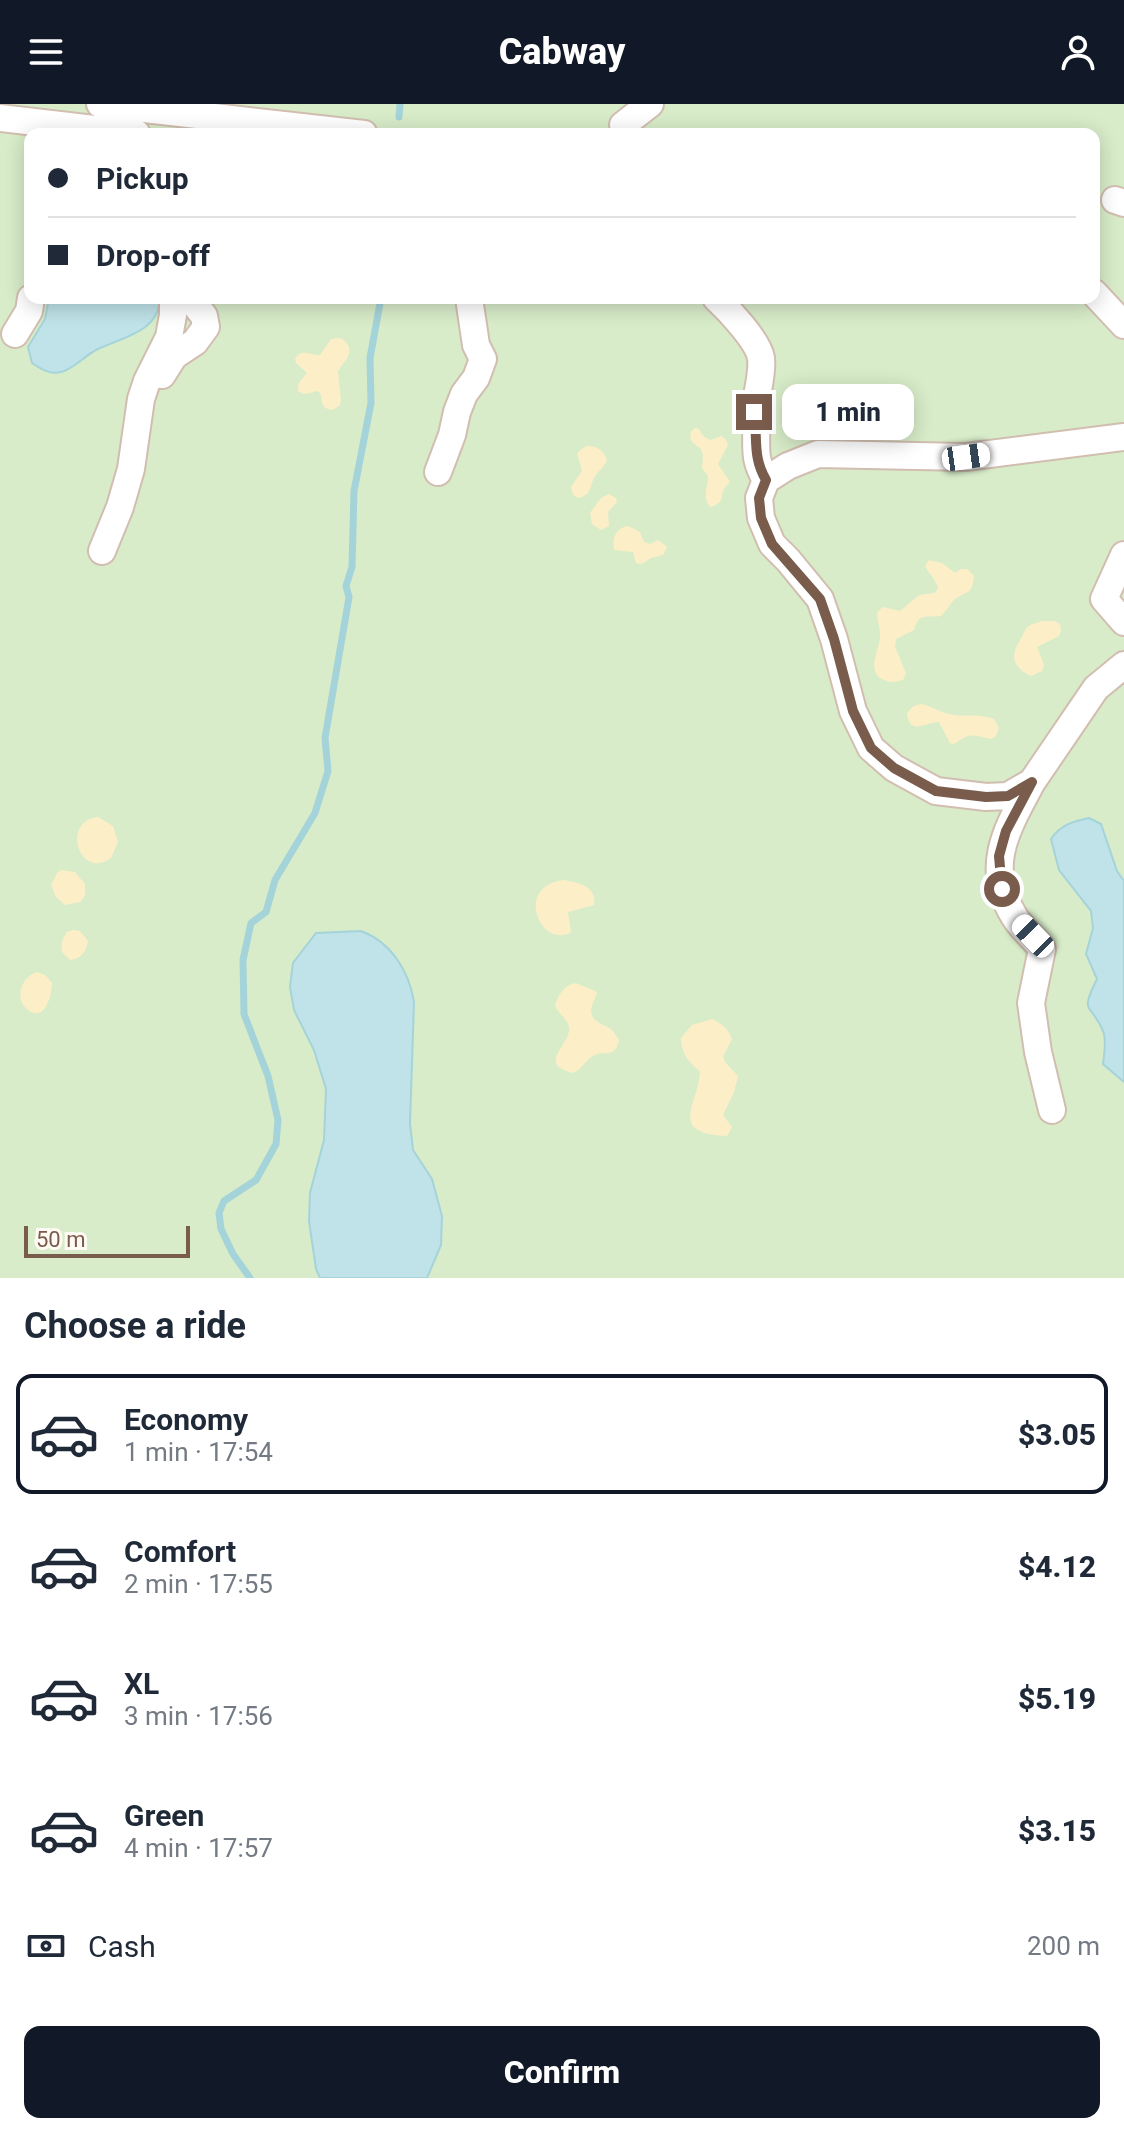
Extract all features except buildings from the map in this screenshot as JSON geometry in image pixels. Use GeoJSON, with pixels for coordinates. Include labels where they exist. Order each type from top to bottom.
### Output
{"type":"FeatureCollection","features":[{"type":"Feature","properties":{"kind":"lane"},"geometry":{"type":"LineString","coordinates":[[100,104],[313,128]]}},
{"type":"Feature","properties":{"kind":"lane"},"geometry":{"type":"LineString","coordinates":[[624,121],[650,104]]}},
{"type":"Feature","properties":{"kind":"lane"},"geometry":{"type":"LineString","coordinates":[[0,118],[86,128]]}},
{"type":"Feature","properties":{"kind":"lane"},"geometry":{"type":"LineString","coordinates":[[1100,299],[1124,325]]}},
{"type":"Feature","properties":{"kind":"lane"},"geometry":{"type":"LineString","coordinates":[[15,334],[30,304]]}},
{"type":"Feature","properties":{"kind":"lane"},"geometry":{"type":"LineString","coordinates":[[102,551],[131,469],[141,399],[169,337],[173,304]]}},
{"type":"Feature","properties":{"kind":"lane"},"geometry":{"type":"LineString","coordinates":[[139,412],[174,356],[195,342],[206,327],[204,316],[195,304]]}},
{"type":"Feature","properties":{"kind":"lane"},"geometry":{"type":"LineString","coordinates":[[438,472],[464,394],[476,378],[483,359],[476,345],[470,304]]}},
{"type":"Feature","properties":{"kind":"lane"},"geometry":{"type":"LineString","coordinates":[[722,304],[736,317],[761,356],[754,412],[755,450],[759,468],[766,480]]}},
{"type":"Feature","properties":{"kind":"lane"},"geometry":{"type":"LineString","coordinates":[[1032,782],[1008,796],[986,797],[936,791],[894,768],[871,748],[853,711],[820,599],[772,544],[761,518],[759,498],[766,480],[788,466],[818,454],[966,457],[1124,437]]}},
{"type":"Feature","properties":{"kind":"lane"},"geometry":{"type":"LineString","coordinates":[[1124,555],[1104,599],[1124,622]]}},
{"type":"Feature","properties":{"kind":"lane"},"geometry":{"type":"LineString","coordinates":[[1052,1110],[1038,1052],[1031,1003],[1042,949],[1014,917],[1002,889],[999,856],[1006,831],[1032,782],[1096,688],[1124,665]]}},
{"type":"Feature","properties":{"kind":"green space"},"geometry":{"type":"Polygon","coordinates":[[[0,104],[1124,104],[1124,1278],[0,1278],[0,104]]]}},
{"type":"Feature","properties":{"kind":"sand"},"geometry":{"type":"Polygon","coordinates":[[[340,338],[350,350],[338,371],[341,401],[332,410],[325,408],[318,391],[304,394],[298,391],[298,384],[307,373],[295,359],[303,353],[320,355],[331,339],[340,338]]]}},
{"type":"Feature","properties":{"kind":"sand"},"geometry":{"type":"Polygon","coordinates":[[[695,428],[710,440],[722,436],[728,445],[718,464],[730,482],[720,501],[711,507],[706,497],[708,476],[702,468],[703,455],[690,438],[695,428]]]}},
{"type":"Feature","properties":{"kind":"sand"},"geometry":{"type":"Polygon","coordinates":[[[586,446],[600,449],[607,461],[595,476],[588,493],[579,498],[573,495],[571,487],[582,471],[577,453],[586,446]]]}},
{"type":"Feature","properties":{"kind":"sand"},"geometry":{"type":"Polygon","coordinates":[[[609,494],[617,502],[608,512],[609,526],[601,530],[592,524],[590,513],[601,498],[609,494]]]}},
{"type":"Feature","properties":{"kind":"sand"},"geometry":{"type":"Polygon","coordinates":[[[628,526],[640,532],[644,542],[650,544],[658,540],[667,547],[663,555],[642,564],[636,563],[633,552],[614,550],[615,535],[628,526]]]}},
{"type":"Feature","properties":{"kind":"sand"},"geometry":{"type":"Polygon","coordinates":[[[929,560],[942,563],[955,573],[967,569],[974,576],[972,587],[954,600],[941,616],[921,618],[914,630],[896,639],[895,647],[906,673],[903,680],[887,681],[879,677],[874,667],[880,635],[877,612],[883,607],[900,611],[919,595],[934,593],[938,589],[925,566],[929,560]]]}},
{"type":"Feature","properties":{"kind":"sand"},"geometry":{"type":"Polygon","coordinates":[[[1042,621],[1054,621],[1060,624],[1061,630],[1059,636],[1037,647],[1044,665],[1042,671],[1031,676],[1019,668],[1014,655],[1026,628],[1042,621]]]}},
{"type":"Feature","properties":{"kind":"sand"},"geometry":{"type":"Polygon","coordinates":[[[922,704],[950,714],[994,719],[999,728],[991,739],[972,736],[950,743],[939,722],[911,725],[907,714],[913,707],[922,704]]]}},
{"type":"Feature","properties":{"kind":"sand"},"geometry":{"type":"Polygon","coordinates":[[[98,817],[113,826],[118,842],[111,858],[100,863],[91,862],[83,856],[77,838],[86,821],[98,817]]]}},
{"type":"Feature","properties":{"kind":"sand"},"geometry":{"type":"Polygon","coordinates":[[[61,870],[75,872],[85,884],[85,896],[80,902],[65,905],[56,897],[51,885],[61,870]]]}},
{"type":"Feature","properties":{"kind":"sand"},"geometry":{"type":"Polygon","coordinates":[[[564,880],[590,890],[594,905],[568,912],[571,932],[560,935],[542,925],[536,904],[539,893],[548,885],[564,880]]]}},
{"type":"Feature","properties":{"kind":"sand"},"geometry":{"type":"Polygon","coordinates":[[[80,931],[88,941],[83,954],[70,960],[62,952],[62,944],[67,932],[80,931]]]}},
{"type":"Feature","properties":{"kind":"sand"},"geometry":{"type":"Polygon","coordinates":[[[37,972],[52,983],[46,1006],[42,1011],[33,1013],[23,1004],[20,993],[24,982],[37,972]]]}},
{"type":"Feature","properties":{"kind":"sand"},"geometry":{"type":"Polygon","coordinates":[[[576,983],[597,992],[592,1015],[596,1021],[611,1029],[619,1040],[615,1050],[593,1056],[573,1073],[557,1064],[556,1059],[569,1027],[555,1005],[562,991],[576,983]]]}},
{"type":"Feature","properties":{"kind":"sand"},"geometry":{"type":"Polygon","coordinates":[[[712,1019],[724,1027],[732,1039],[723,1057],[738,1076],[723,1115],[732,1127],[727,1136],[708,1134],[691,1123],[700,1071],[686,1057],[681,1038],[692,1025],[712,1019]]]}},
{"type":"Feature","properties":{"kind":"water"},"geometry":{"type":"Polygon","coordinates":[[[48,304],[159,304],[147,326],[57,373],[32,363],[28,347],[45,319],[48,304]]]}},
{"type":"Feature","properties":{"kind":"water"},"geometry":{"type":"Polygon","coordinates":[[[1089,818],[1101,824],[1117,871],[1124,881],[1124,1082],[1103,1064],[1104,1035],[1088,1004],[1097,979],[1086,954],[1093,928],[1091,911],[1059,870],[1051,839],[1068,824],[1089,818]]]}},
{"type":"Feature","properties":{"kind":"water"},"geometry":{"type":"Polygon","coordinates":[[[361,931],[390,950],[412,990],[410,1123],[413,1150],[432,1179],[442,1216],[441,1245],[427,1278],[320,1278],[316,1269],[309,1221],[310,1193],[324,1140],[326,1089],[314,1050],[294,1010],[290,987],[293,963],[316,933],[361,931]]]}},
{"type":"Feature","properties":{"kind":"waterway"},"geometry":{"type":"LineString","coordinates":[[399,117],[400,104]]}},
{"type":"Feature","properties":{"kind":"waterway"},"geometry":{"type":"LineString","coordinates":[[250,1278],[233,1254],[221,1229],[219,1213],[224,1201],[256,1180],[276,1144],[278,1120],[268,1076],[244,1014],[243,960],[251,923],[266,912],[275,880],[315,813],[328,771],[325,738],[349,597],[346,586],[352,567],[354,491],[371,403],[370,358],[380,304]]}},
{"type":"Feature","properties":{"kind":"route"},"geometry":{"type":"LineString","coordinates":[[754,412],[755,450],[759,468],[766,480],[759,498],[761,518],[772,544],[820,599],[853,711],[871,748],[894,768],[936,791],[986,797],[1008,796],[1032,782],[1006,831],[999,856],[1002,889]]}}]}
